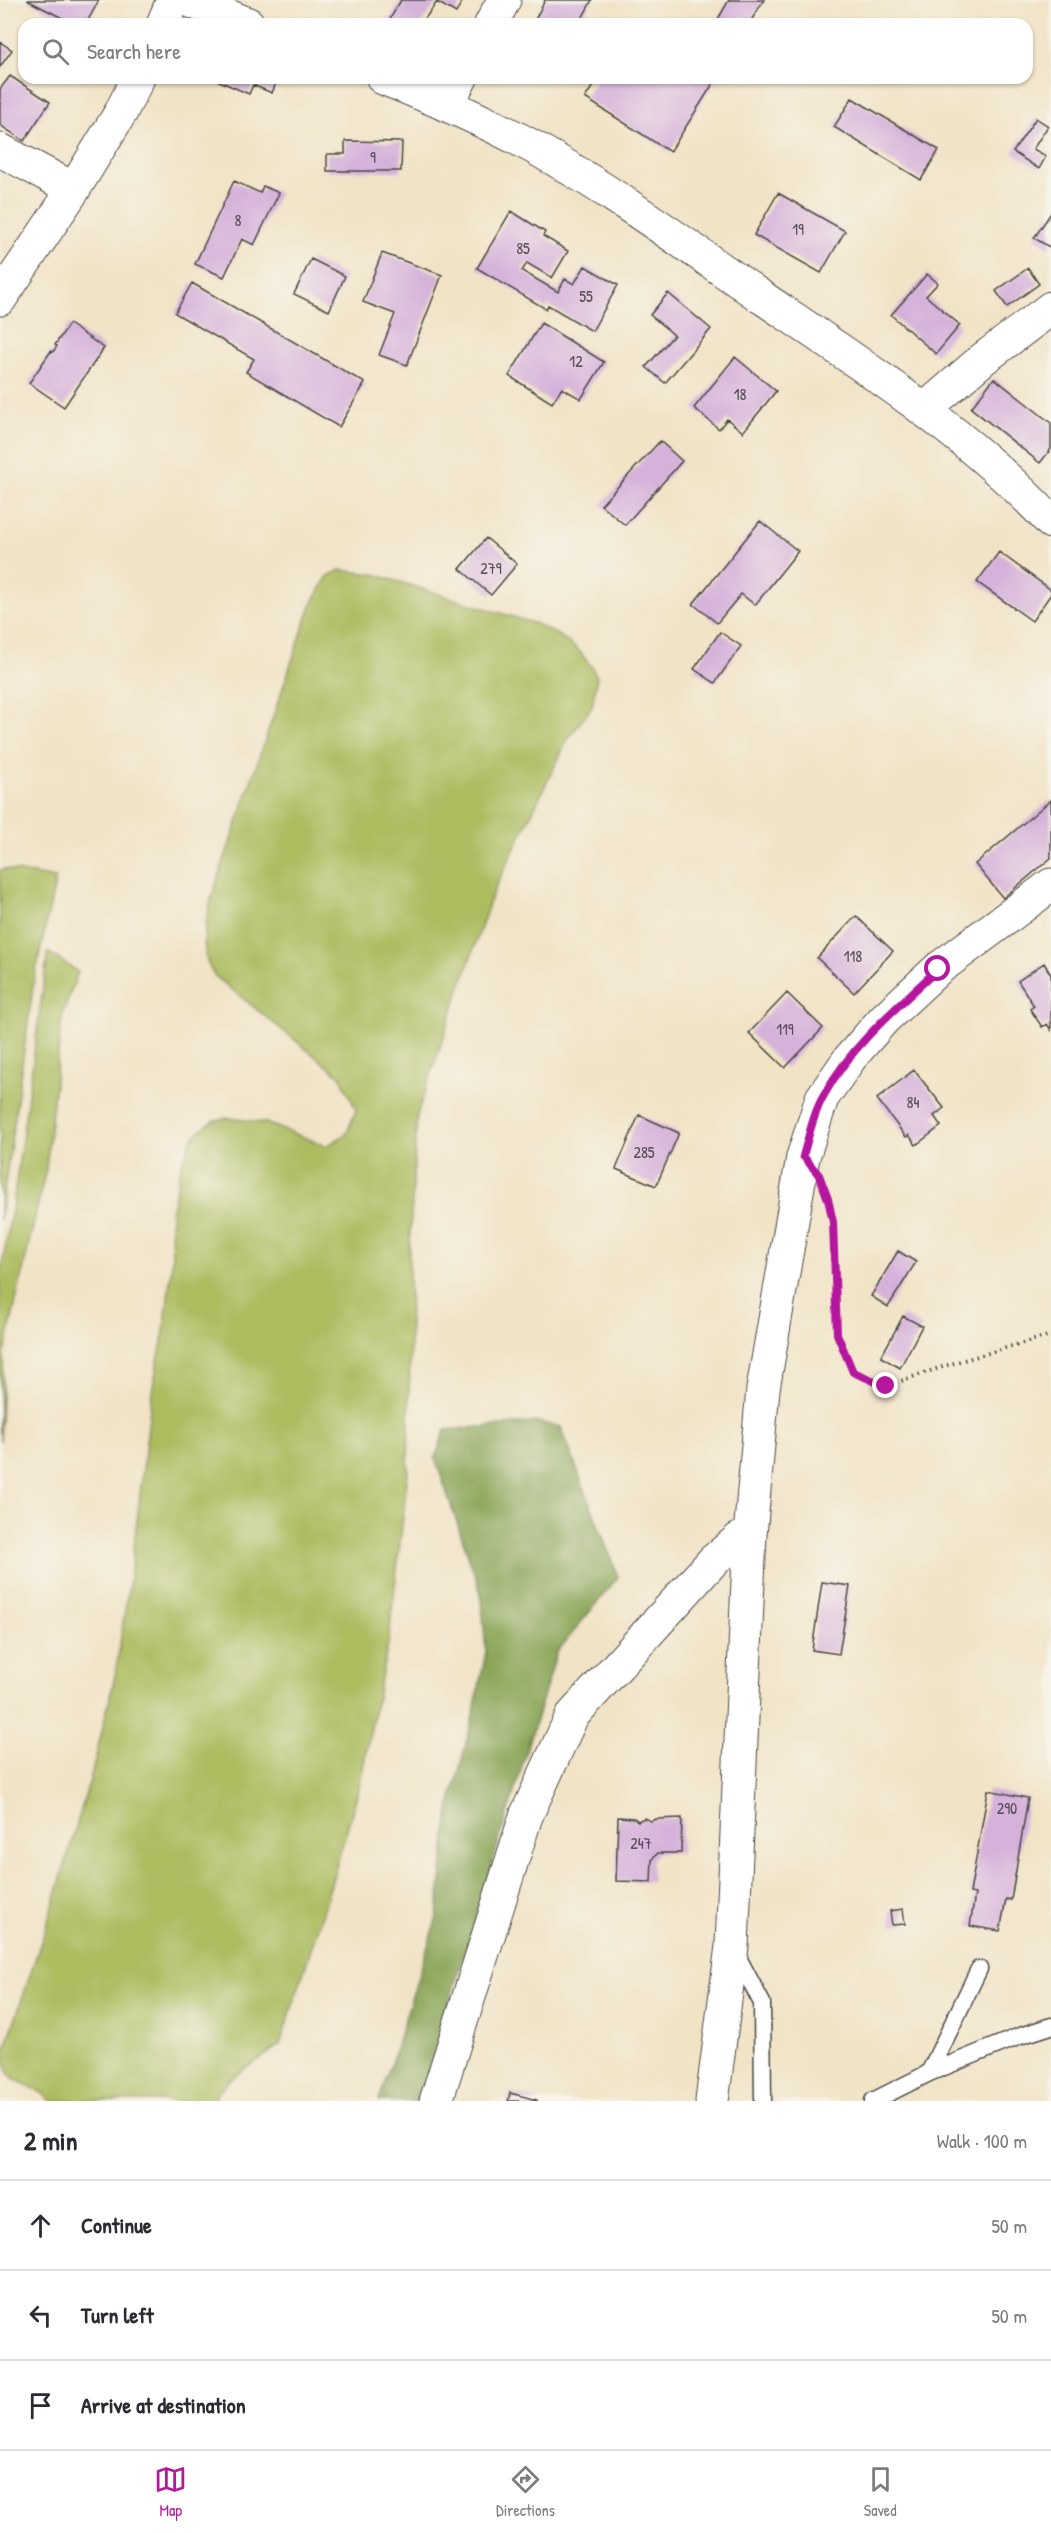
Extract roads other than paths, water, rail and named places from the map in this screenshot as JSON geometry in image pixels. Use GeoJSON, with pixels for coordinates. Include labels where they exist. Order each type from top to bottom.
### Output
{"type":"FeatureCollection","features":[{"type":"Feature","properties":{"kind":"street"},"geometry":{"type":"LineString","coordinates":[[165,18],[173,0]]}},
{"type":"Feature","properties":{"kind":"street"},"geometry":{"type":"LineString","coordinates":[[188,0],[233,18]]}},
{"type":"Feature","properties":{"kind":"street"},"geometry":{"type":"LineString","coordinates":[[494,18],[504,0]]}},
{"type":"Feature","properties":{"kind":"street"},"geometry":{"type":"LineString","coordinates":[[0,299],[74,189],[121,112],[135,84]]}},
{"type":"Feature","properties":{"kind":"street"},"geometry":{"type":"LineString","coordinates":[[415,84],[454,91],[535,148],[583,177],[805,326],[924,410],[1006,477],[1051,522]]}},
{"type":"Feature","properties":{"kind":"street"},"geometry":{"type":"LineString","coordinates":[[0,150],[74,189]]}},
{"type":"Feature","properties":{"kind":"street"},"geometry":{"type":"LineString","coordinates":[[924,410],[983,359],[1051,308]]}},
{"type":"Feature","properties":{"kind":"street"},"geometry":{"type":"LineString","coordinates":[[712,2101],[732,1946],[750,1535],[763,1389],[776,1299],[803,1156],[822,1098],[850,1058],[884,1019],[938,969],[1051,885]]}},
{"type":"Feature","properties":{"kind":"street"},"geometry":{"type":"LineString","coordinates":[[436,2101],[526,1816],[572,1716],[712,1562],[739,1539],[750,1535]]}},
{"type":"Feature","properties":{"kind":"lane"},"geometry":{"type":"LineString","coordinates":[[732,1946],[762,2003],[763,2101]]}},
{"type":"Feature","properties":{"kind":"lane"},"geometry":{"type":"LineString","coordinates":[[929,2073],[979,1970]]}},
{"type":"Feature","properties":{"kind":"lane"},"geometry":{"type":"LineString","coordinates":[[873,2101],[929,2073],[1020,2036],[1051,2026]]}}]}
